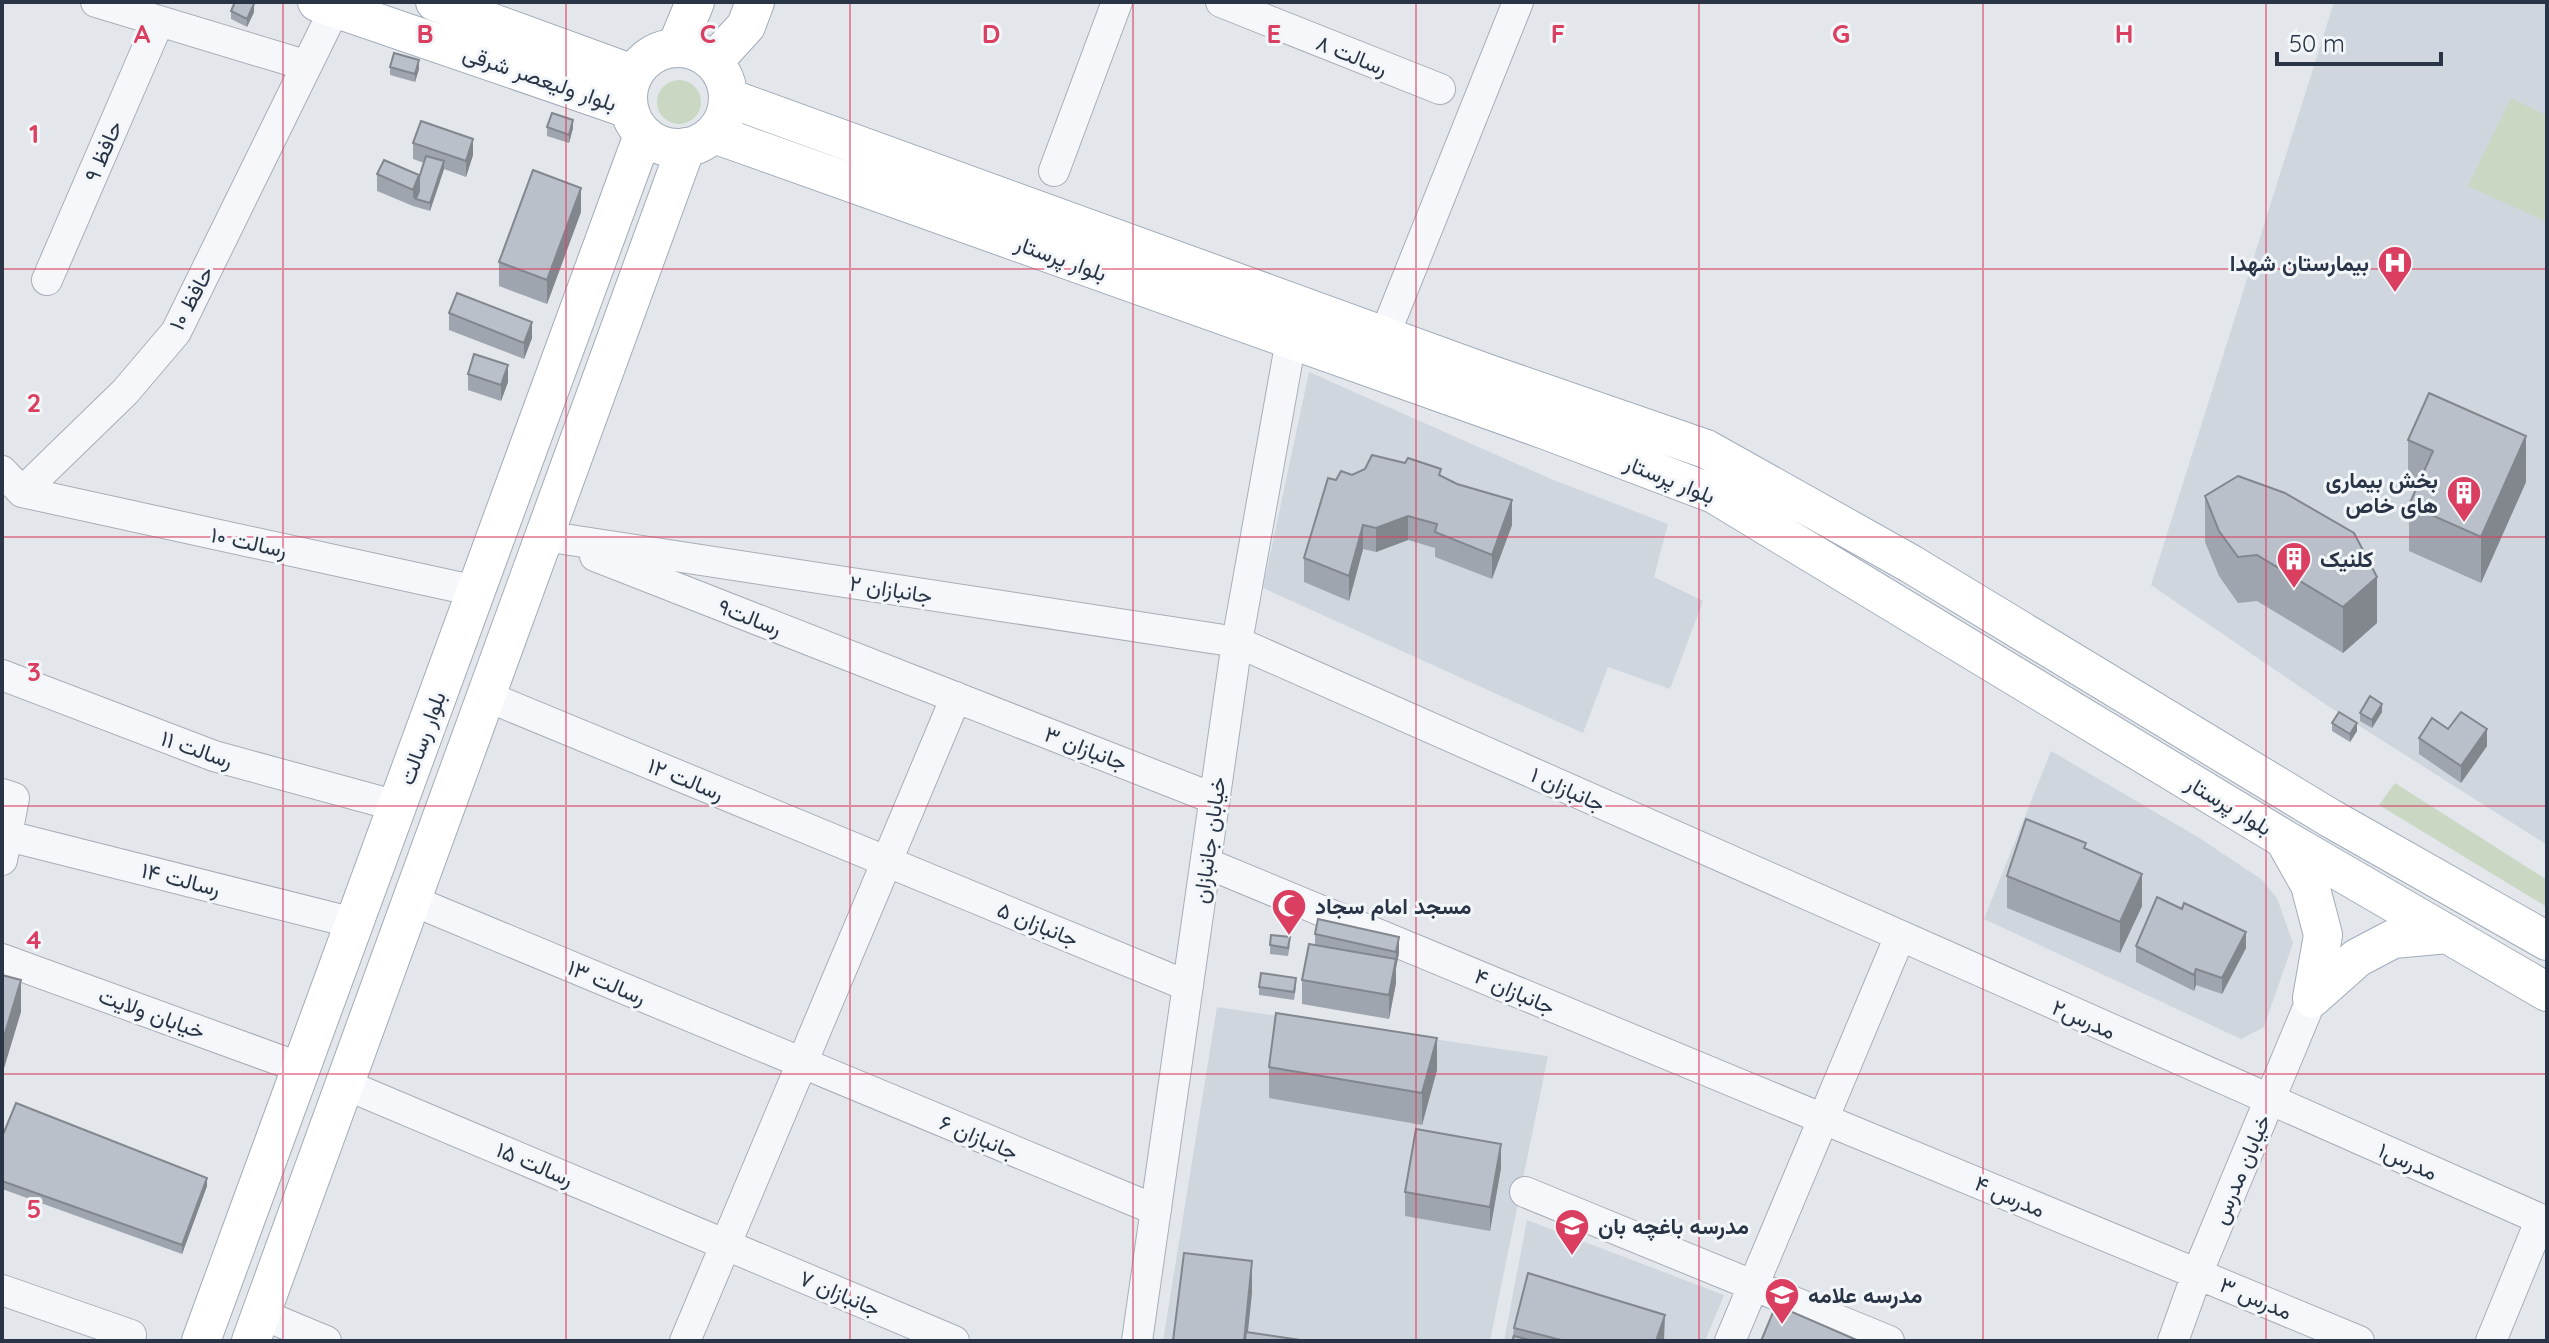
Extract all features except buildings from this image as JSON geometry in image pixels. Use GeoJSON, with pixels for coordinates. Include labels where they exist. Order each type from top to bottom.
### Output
{"type":"FeatureCollection","features":[{"type":"Feature","properties":{"kind":"main road"},"geometry":{"type":"LineString","coordinates":[[676,48],[695,2]]}},
{"type":"Feature","properties":{"kind":"main road"},"geometry":{"type":"LineString","coordinates":[[713,62],[746,26],[755,2]]}},
{"type":"Feature","properties":{"kind":"main road","name":"بلوار ولیعصر شرقی"},"geometry":{"type":"LineString","coordinates":[[450,4],[634,106]]}},
{"type":"Feature","properties":{"kind":"main road","name":"بلوار ولیعصر شرقی"},"geometry":{"type":"LineString","coordinates":[[326,5],[634,106]]}},
{"type":"Feature","properties":{"kind":"main road"},"geometry":{"type":"LineString","coordinates":[[676,48],[696,51],[713,62],[725,78],[729,98],[725,117],[700,141],[660,146],[634,106],[657,52],[676,48]]}},
{"type":"Feature","properties":{"kind":"main road","name":"بلوار پرستار"},"geometry":{"type":"LineString","coordinates":[[729,98],[1385,334],[1480,389],[1714,494],[2284,839],[2547,992]]}},
{"type":"Feature","properties":{"kind":"main road","name":"بلوار رسالت"},"geometry":{"type":"LineString","coordinates":[[201,1341],[476,591],[634,106]]}},
{"type":"Feature","properties":{"kind":"main road","name":"بلوار پرستار"},"geometry":{"type":"LineString","coordinates":[[700,141],[1291,340],[1706,449],[1911,564],[2330,818],[2547,941]]}},
{"type":"Feature","properties":{"kind":"main road","name":"بلوار رسالت"},"geometry":{"type":"LineString","coordinates":[[256,1328],[544,536],[700,141]]}},
{"type":"Feature","properties":{"kind":"main road"},"geometry":{"type":"LineString","coordinates":[[2284,839],[2310,885],[2323,935],[2312,998]]}},
{"type":"Feature","properties":{"kind":"main road"},"geometry":{"type":"LineString","coordinates":[[2312,998],[2357,958],[2393,939],[2448,934]]}},
{"type":"Feature","properties":{"kind":"main road"},"geometry":{"type":"LineString","coordinates":[[301,1068],[344,1084]]}},
{"type":"Feature","properties":{"kind":"street"},"geometry":{"type":"LineString","coordinates":[[96,2],[305,65]]}},
{"type":"Feature","properties":{"kind":"street"},"geometry":{"type":"LineString","coordinates":[[1054,171],[1117,2]]}},
{"type":"Feature","properties":{"kind":"street","name":"رسالت ۸"},"geometry":{"type":"LineString","coordinates":[[1221,2],[1440,89]]}},
{"type":"Feature","properties":{"kind":"street"},"geometry":{"type":"LineString","coordinates":[[1385,334],[1518,2]]}},
{"type":"Feature","properties":{"kind":"street","name":"حافظ ۱۰"},"geometry":{"type":"LineString","coordinates":[[12,482],[125,392],[176,332],[305,65],[326,5]]}},
{"type":"Feature","properties":{"kind":"street","name":"حافظ ۹"},"geometry":{"type":"LineString","coordinates":[[47,280],[159,21]]}},
{"type":"Feature","properties":{"kind":"street","name":"خیابان جانبازان"},"geometry":{"type":"LineString","coordinates":[[1137,1341],[1237,642],[1291,340]]}},
{"type":"Feature","properties":{"kind":"street","name":"رسالت ۱۰"},"geometry":{"type":"LineString","coordinates":[[12,482],[476,591]]}},
{"type":"Feature","properties":{"kind":"street","name":"جانبازان ۲"},"geometry":{"type":"LineString","coordinates":[[544,536],[1237,642]]}},
{"type":"Feature","properties":{"kind":"street","name":"رسالت۹"},"geometry":{"type":"LineString","coordinates":[[544,536],[956,697]]}},
{"type":"Feature","properties":{"kind":"street","name":"جانبازان ۱"},"geometry":{"type":"LineString","coordinates":[[1237,642],[1900,936]]}},
{"type":"Feature","properties":{"kind":"street","name":"رسالت ۱۱"},"geometry":{"type":"LineString","coordinates":[[2,675],[214,756],[397,806]]}},
{"type":"Feature","properties":{"kind":"street","name":"رسالت ۱۲"},"geometry":{"type":"LineString","coordinates":[[486,696],[887,862]]}},
{"type":"Feature","properties":{"kind":"street"},"geometry":{"type":"LineString","coordinates":[[685,1341],[956,697]]}},
{"type":"Feature","properties":{"kind":"street","name":"جانبازان ۳"},"geometry":{"type":"LineString","coordinates":[[956,697],[1215,799]]}},
{"type":"Feature","properties":{"kind":"street"},"geometry":{"type":"LineString","coordinates":[[5,848],[8,796]]}},
{"type":"Feature","properties":{"kind":"street","name":"رسالت ۱۴"},"geometry":{"type":"LineString","coordinates":[[5,848],[354,923]]}},
{"type":"Feature","properties":{"kind":"street","name":"جانبازان ۵"},"geometry":{"type":"LineString","coordinates":[[887,862],[1188,986]]}},
{"type":"Feature","properties":{"kind":"street","name":"جانبازان ۴"},"geometry":{"type":"LineString","coordinates":[[1206,863],[1823,1119]]}},
{"type":"Feature","properties":{"kind":"street","name":"رسالت ۱۳"},"geometry":{"type":"LineString","coordinates":[[411,900],[802,1063]]}},
{"type":"Feature","properties":{"kind":"street"},"geometry":{"type":"LineString","coordinates":[[1730,1341],[1900,936]]}},
{"type":"Feature","properties":{"kind":"street","name":"مدرس۲"},"geometry":{"type":"LineString","coordinates":[[1900,936],[2269,1101]]}},
{"type":"Feature","properties":{"kind":"street","name":"خیابان ولایت"},"geometry":{"type":"LineString","coordinates":[[2,959],[301,1068]]}},
{"type":"Feature","properties":{"kind":"street","name":"خیابان مدرس"},"geometry":{"type":"LineString","coordinates":[[2173,1341],[2197,1274],[2312,998]]}},
{"type":"Feature","properties":{"kind":"street","name":"جانبازان ۶"},"geometry":{"type":"LineString","coordinates":[[802,1063],[1156,1210]]}},
{"type":"Feature","properties":{"kind":"street","name":"رسالت ۱۵"},"geometry":{"type":"LineString","coordinates":[[344,1084],[726,1245]]}},
{"type":"Feature","properties":{"kind":"street","name":"مدرس۱"},"geometry":{"type":"LineString","coordinates":[[2269,1101],[2544,1221]]}},
{"type":"Feature","properties":{"kind":"street","name":"مدرس ۴"},"geometry":{"type":"LineString","coordinates":[[1823,1119],[2197,1274]]}},
{"type":"Feature","properties":{"kind":"street"},"geometry":{"type":"LineString","coordinates":[[1525,1192],[1752,1288],[1889,1341]]}},
{"type":"Feature","properties":{"kind":"street"},"geometry":{"type":"LineString","coordinates":[[2491,1341],[2544,1221]]}},
{"type":"Feature","properties":{"kind":"street","name":"جانبازان ۷"},"geometry":{"type":"LineString","coordinates":[[726,1245],[954,1341]]}},
{"type":"Feature","properties":{"kind":"street","name":"مدرس ۳"},"geometry":{"type":"LineString","coordinates":[[2197,1274],[2359,1341]]}},
{"type":"Feature","properties":{"kind":"street"},"geometry":{"type":"LineString","coordinates":[[2,1290],[131,1335]]}},
{"type":"Feature","properties":{"kind":"street"},"geometry":{"type":"LineString","coordinates":[[256,1328],[326,1341]]}},
{"type":"Feature","properties":{"kind":"shaded area","name":"بیمارستان شهدا"},"geometry":{"type":"Polygon","coordinates":[[[2334,2],[2547,2],[2547,845],[2328,706],[2151,585],[2334,2]]]}},
{"type":"Feature","properties":{"kind":"shaded area"},"geometry":{"type":"Polygon","coordinates":[[[1309,372],[1551,479],[1668,524],[1654,577],[1703,601],[1670,689],[1608,667],[1583,733],[1263,588],[1309,372]]]}},
{"type":"Feature","properties":{"kind":"shaded area"},"geometry":{"type":"Polygon","coordinates":[[[2051,751],[2201,839],[2261,879],[2277,898],[2293,943],[2264,1027],[2241,1039],[1984,919],[2051,751]]]}},
{"type":"Feature","properties":{"kind":"shaded area"},"geometry":{"type":"Polygon","coordinates":[[[1217,1007],[1548,1056],[1490,1341],[1163,1341],[1217,1007]]]}},
{"type":"Feature","properties":{"kind":"shaded area","name":"مدرسه باغچه بان"},"geometry":{"type":"Polygon","coordinates":[[[1527,1220],[1724,1295],[1705,1341],[1504,1341],[1527,1220]]]}},
{"type":"Feature","properties":{"kind":"green space"},"geometry":{"type":"Polygon","coordinates":[[[679,80],[695,86],[701,102],[695,118],[679,124],[663,118],[657,102],[663,86],[679,80]]]}},
{"type":"Feature","properties":{"kind":"green space"},"geometry":{"type":"Polygon","coordinates":[[[2511,98],[2547,116],[2547,222],[2468,186],[2511,98]]]}},
{"type":"Feature","properties":{"kind":"green space"},"geometry":{"type":"Polygon","coordinates":[[[2395,783],[2547,880],[2547,907],[2379,805],[2395,783]]]}},
{"type":"Feature","properties":{"kind":"place","name":"بیمارستان شهدا"},"geometry":{"type":"Point","coordinates":[2395,294]}},
{"type":"Feature","properties":{"kind":"place","name":"بخش بیماری های خاص"},"geometry":{"type":"Point","coordinates":[2464,524]}},
{"type":"Feature","properties":{"kind":"place","name":"کلنیک"},"geometry":{"type":"Point","coordinates":[2294,590]}},
{"type":"Feature","properties":{"kind":"place","name":"مسجد امام سجاد"},"geometry":{"type":"Point","coordinates":[1289,937]}},
{"type":"Feature","properties":{"kind":"place","name":"مدرسه باغچه بان"},"geometry":{"type":"Point","coordinates":[1572,1257]}},
{"type":"Feature","properties":{"kind":"place","name":"مدرسه علامه"},"geometry":{"type":"Point","coordinates":[1782,1326]}}]}
